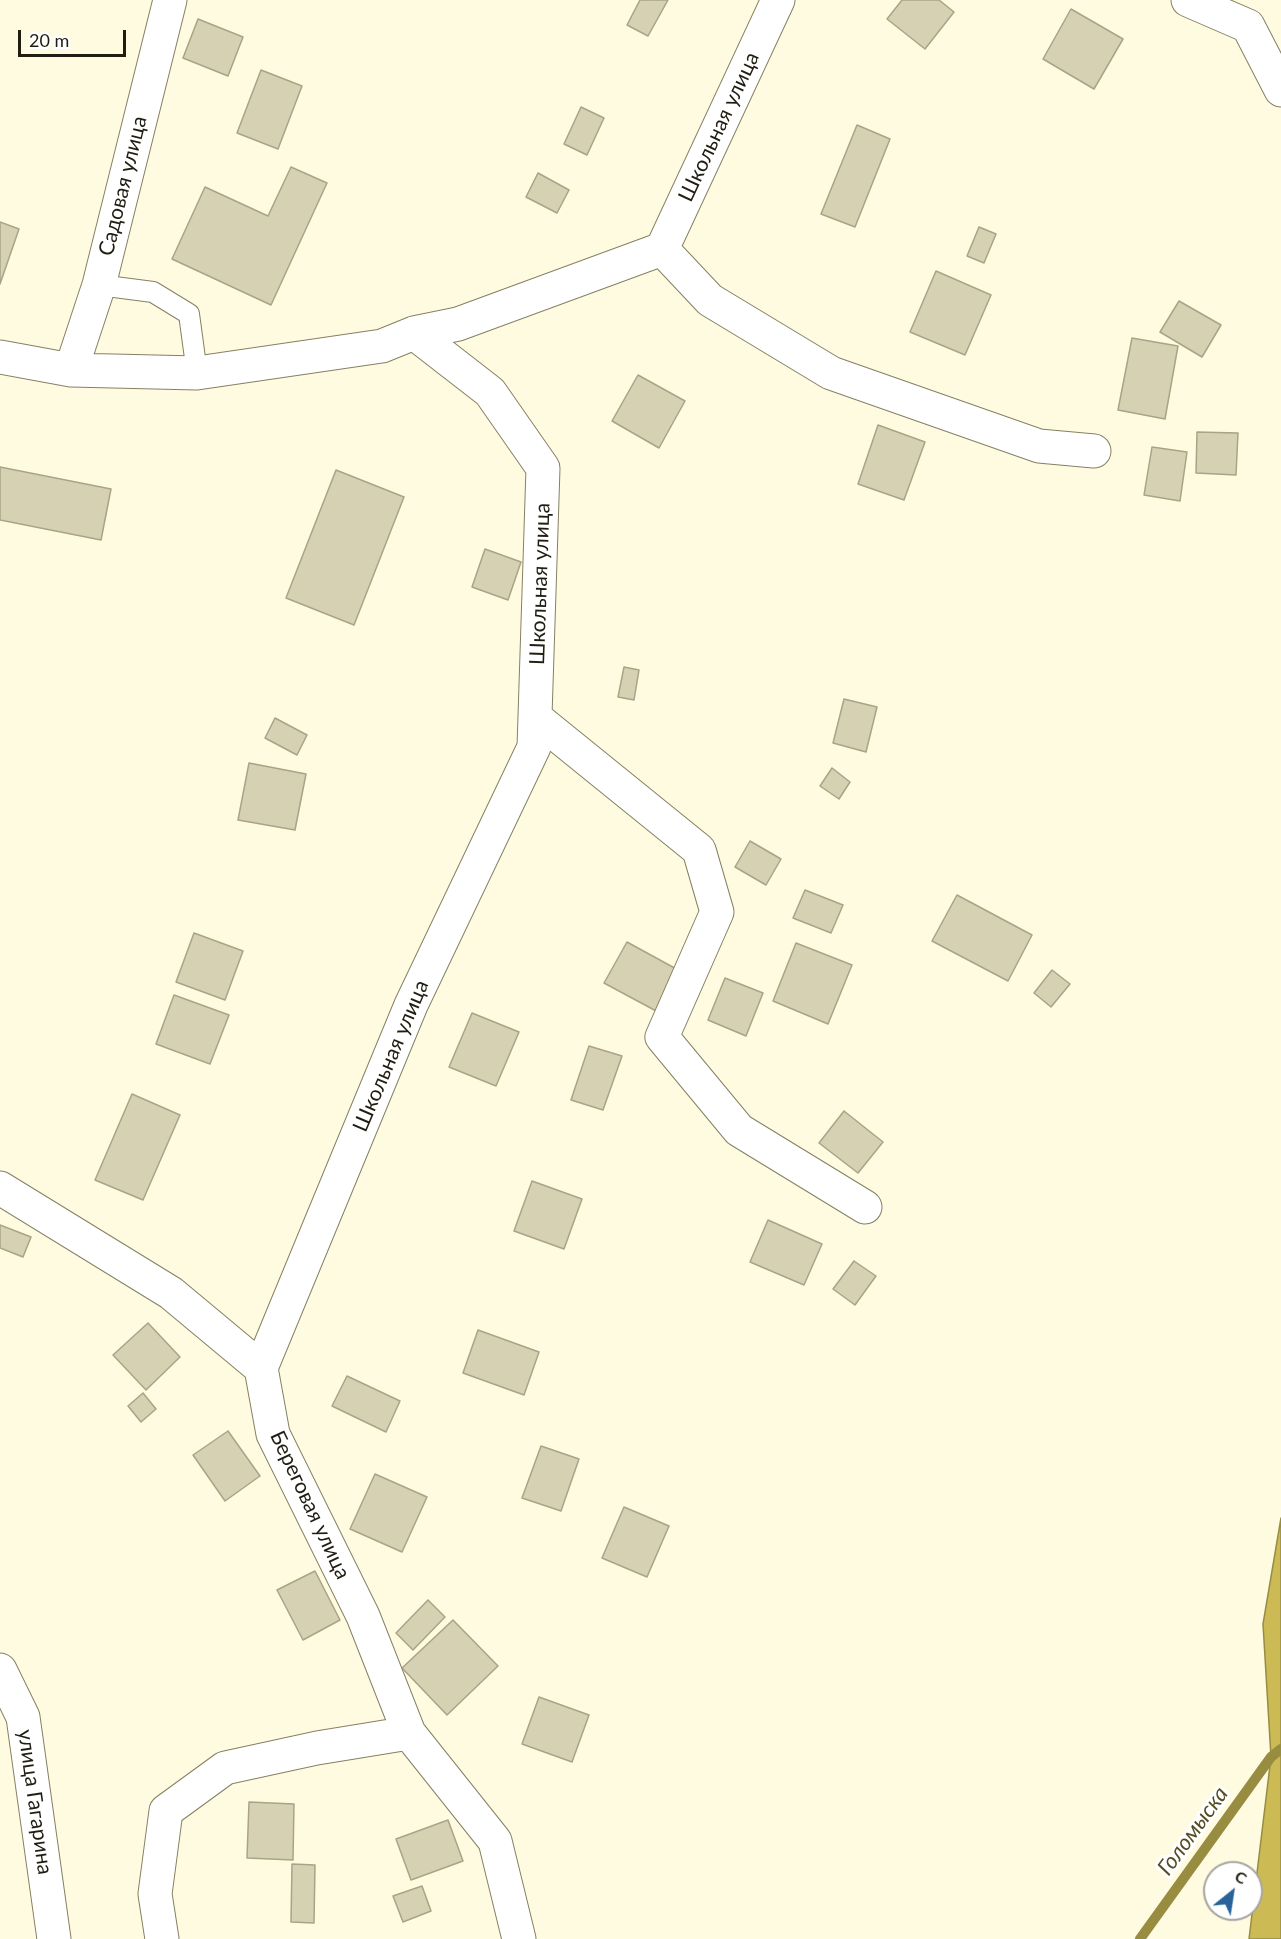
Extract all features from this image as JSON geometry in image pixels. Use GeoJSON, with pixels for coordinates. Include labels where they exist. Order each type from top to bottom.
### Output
{"type":"FeatureCollection","features":[{"type":"Feature","properties":{"kind":"street","name":"Садовая улица"},"geometry":{"type":"LineString","coordinates":[[71,369],[99,285],[170,0]]}},
{"type":"Feature","properties":{"kind":"street","name":"Школьная улица"},"geometry":{"type":"LineString","coordinates":[[662,249],[778,0]]}},
{"type":"Feature","properties":{"kind":"street"},"geometry":{"type":"LineString","coordinates":[[1188,0],[1248,26],[1281,90]]}},
{"type":"Feature","properties":{"kind":"street"},"geometry":{"type":"LineString","coordinates":[[0,357],[71,369],[197,374],[382,346],[414,333],[458,324],[662,249],[710,300],[831,373],[1039,446],[1094,451]]}},
{"type":"Feature","properties":{"kind":"street","name":"Школьная улица"},"geometry":{"type":"LineString","coordinates":[[261,1368],[411,1005],[534,747],[543,468],[490,392],[414,333]]}},
{"type":"Feature","properties":{"kind":"street"},"geometry":{"type":"LineString","coordinates":[[536,718],[699,850],[717,912],[662,1037],[739,1130],[865,1207]]}},
{"type":"Feature","properties":{"kind":"street"},"geometry":{"type":"LineString","coordinates":[[0,1188],[171,1293],[261,1368]]}},
{"type":"Feature","properties":{"kind":"street","name":"Береговая улица"},"geometry":{"type":"LineString","coordinates":[[261,1368],[273,1434],[363,1616],[409,1732],[495,1841],[519,1939]]}},
{"type":"Feature","properties":{"kind":"street","name":"улица Гагарина"},"geometry":{"type":"LineString","coordinates":[[0,1670],[23,1717],[54,1939]]}},
{"type":"Feature","properties":{"kind":"street"},"geometry":{"type":"LineString","coordinates":[[162,1939],[155,1894],[166,1811],[225,1768],[317,1748],[409,1732]]}},
{"type":"Feature","properties":{"kind":"lane"},"geometry":{"type":"LineString","coordinates":[[99,285],[153,292],[189,314],[197,374]]}},
{"type":"Feature","properties":{"kind":"shaded area"},"geometry":{"type":"Polygon","coordinates":[[[1281,1518],[1281,1939],[1249,1939],[1251,1921],[1263,1921],[1263,1861],[1258,1861],[1271,1757],[1263,1624],[1281,1518]]]}},
{"type":"Feature","properties":{"kind":"building"},"geometry":{"type":"Polygon","coordinates":[[[640,0],[668,0],[648,36],[627,25],[640,0]]]}},
{"type":"Feature","properties":{"kind":"building"},"geometry":{"type":"Polygon","coordinates":[[[902,0],[939,0],[954,12],[925,49],[887,19],[902,0]]]}},
{"type":"Feature","properties":{"kind":"building"},"geometry":{"type":"Polygon","coordinates":[[[1071,9],[1123,39],[1094,89],[1043,59],[1071,9]]]}},
{"type":"Feature","properties":{"kind":"building"},"geometry":{"type":"Polygon","coordinates":[[[198,19],[243,37],[228,76],[183,58],[198,19]]]}},
{"type":"Feature","properties":{"kind":"building"},"geometry":{"type":"Polygon","coordinates":[[[261,70],[302,86],[278,149],[237,133],[261,70]]]}},
{"type":"Feature","properties":{"kind":"building"},"geometry":{"type":"Polygon","coordinates":[[[581,107],[604,118],[587,155],[564,144],[581,107]]]}},
{"type":"Feature","properties":{"kind":"building"},"geometry":{"type":"Polygon","coordinates":[[[857,125],[890,139],[855,227],[821,214],[857,125]]]}},
{"type":"Feature","properties":{"kind":"building"},"geometry":{"type":"Polygon","coordinates":[[[291,167],[327,183],[271,305],[172,259],[205,187],[268,216],[291,167]]]}},
{"type":"Feature","properties":{"kind":"building"},"geometry":{"type":"Polygon","coordinates":[[[538,173],[569,190],[557,213],[526,197],[538,173]]]}},
{"type":"Feature","properties":{"kind":"building"},"geometry":{"type":"Polygon","coordinates":[[[0,222],[19,229],[0,284],[0,222]]]}},
{"type":"Feature","properties":{"kind":"building"},"geometry":{"type":"Polygon","coordinates":[[[979,227],[996,234],[984,263],[967,256],[979,227]]]}},
{"type":"Feature","properties":{"kind":"building"},"geometry":{"type":"Polygon","coordinates":[[[936,271],[991,295],[965,355],[910,332],[936,271]]]}},
{"type":"Feature","properties":{"kind":"building"},"geometry":{"type":"Polygon","coordinates":[[[1179,301],[1221,325],[1202,357],[1160,332],[1179,301]]]}},
{"type":"Feature","properties":{"kind":"building"},"geometry":{"type":"Polygon","coordinates":[[[1132,338],[1178,346],[1165,419],[1118,410],[1132,338]]]}},
{"type":"Feature","properties":{"kind":"building"},"geometry":{"type":"Polygon","coordinates":[[[638,375],[685,401],[659,448],[612,421],[638,375]]]}},
{"type":"Feature","properties":{"kind":"building"},"geometry":{"type":"Polygon","coordinates":[[[878,425],[925,442],[904,500],[858,484],[878,425]]]}},
{"type":"Feature","properties":{"kind":"building"},"geometry":{"type":"Polygon","coordinates":[[[1197,432],[1238,433],[1236,475],[1196,473],[1197,432]]]}},
{"type":"Feature","properties":{"kind":"building"},"geometry":{"type":"Polygon","coordinates":[[[1152,447],[1187,452],[1180,501],[1144,495],[1152,447]]]}},
{"type":"Feature","properties":{"kind":"building"},"geometry":{"type":"Polygon","coordinates":[[[0,467],[111,489],[101,540],[0,520],[0,467]]]}},
{"type":"Feature","properties":{"kind":"building"},"geometry":{"type":"Polygon","coordinates":[[[336,470],[404,497],[354,625],[286,598],[336,470]]]}},
{"type":"Feature","properties":{"kind":"building"},"geometry":{"type":"Polygon","coordinates":[[[485,549],[521,562],[508,600],[472,587],[485,549]]]}},
{"type":"Feature","properties":{"kind":"building"},"geometry":{"type":"Polygon","coordinates":[[[624,667],[639,670],[634,700],[618,697],[624,667]]]}},
{"type":"Feature","properties":{"kind":"building"},"geometry":{"type":"Polygon","coordinates":[[[844,699],[877,707],[866,752],[833,743],[844,699]]]}},
{"type":"Feature","properties":{"kind":"building"},"geometry":{"type":"Polygon","coordinates":[[[275,718],[307,735],[297,755],[265,738],[275,718]]]}},
{"type":"Feature","properties":{"kind":"building"},"geometry":{"type":"Polygon","coordinates":[[[249,763],[306,774],[295,830],[238,820],[249,763]]]}},
{"type":"Feature","properties":{"kind":"building"},"geometry":{"type":"Polygon","coordinates":[[[832,768],[850,782],[839,799],[820,786],[832,768]]]}},
{"type":"Feature","properties":{"kind":"building"},"geometry":{"type":"Polygon","coordinates":[[[750,841],[781,859],[766,885],[735,867],[750,841]]]}},
{"type":"Feature","properties":{"kind":"building"},"geometry":{"type":"Polygon","coordinates":[[[805,890],[843,905],[831,933],[793,918],[805,890]]]}},
{"type":"Feature","properties":{"kind":"building"},"geometry":{"type":"Polygon","coordinates":[[[957,895],[1032,935],[1008,981],[932,941],[957,895]]]}},
{"type":"Feature","properties":{"kind":"building"},"geometry":{"type":"Polygon","coordinates":[[[194,933],[243,951],[225,1000],[176,982],[194,933]]]}},
{"type":"Feature","properties":{"kind":"building"},"geometry":{"type":"Polygon","coordinates":[[[627,942],[680,971],[658,1012],[604,983],[627,942]]]}},
{"type":"Feature","properties":{"kind":"building"},"geometry":{"type":"Polygon","coordinates":[[[796,943],[852,965],[828,1024],[773,1001],[796,943]]]}},
{"type":"Feature","properties":{"kind":"building"},"geometry":{"type":"Polygon","coordinates":[[[1052,970],[1070,984],[1051,1007],[1034,993],[1052,970]]]}},
{"type":"Feature","properties":{"kind":"building"},"geometry":{"type":"Polygon","coordinates":[[[725,978],[763,993],[746,1036],[708,1020],[725,978]]]}},
{"type":"Feature","properties":{"kind":"building"},"geometry":{"type":"Polygon","coordinates":[[[174,995],[229,1015],[210,1064],[156,1044],[174,995]]]}},
{"type":"Feature","properties":{"kind":"building"},"geometry":{"type":"Polygon","coordinates":[[[472,1013],[519,1032],[496,1086],[449,1067],[472,1013]]]}},
{"type":"Feature","properties":{"kind":"building"},"geometry":{"type":"Polygon","coordinates":[[[589,1046],[622,1056],[603,1110],[571,1100],[589,1046]]]}},
{"type":"Feature","properties":{"kind":"building"},"geometry":{"type":"Polygon","coordinates":[[[132,1094],[180,1115],[143,1200],[95,1180],[132,1094]]]}},
{"type":"Feature","properties":{"kind":"building"},"geometry":{"type":"Polygon","coordinates":[[[844,1111],[883,1142],[858,1173],[819,1143],[844,1111]]]}},
{"type":"Feature","properties":{"kind":"building"},"geometry":{"type":"Polygon","coordinates":[[[532,1181],[582,1199],[564,1249],[514,1231],[532,1181]]]}},
{"type":"Feature","properties":{"kind":"building"},"geometry":{"type":"Polygon","coordinates":[[[768,1220],[822,1244],[804,1285],[750,1262],[768,1220]]]}},
{"type":"Feature","properties":{"kind":"building"},"geometry":{"type":"Polygon","coordinates":[[[0,1225],[31,1237],[23,1257],[0,1248],[0,1225]]]}},
{"type":"Feature","properties":{"kind":"building"},"geometry":{"type":"Polygon","coordinates":[[[854,1261],[876,1276],[855,1305],[833,1289],[854,1261]]]}},
{"type":"Feature","properties":{"kind":"building"},"geometry":{"type":"Polygon","coordinates":[[[148,1323],[180,1357],[146,1390],[113,1355],[148,1323]]]}},
{"type":"Feature","properties":{"kind":"building"},"geometry":{"type":"Polygon","coordinates":[[[478,1330],[539,1352],[524,1395],[463,1373],[478,1330]]]}},
{"type":"Feature","properties":{"kind":"building"},"geometry":{"type":"Polygon","coordinates":[[[347,1376],[400,1401],[386,1432],[332,1406],[347,1376]]]}},
{"type":"Feature","properties":{"kind":"building"},"geometry":{"type":"Polygon","coordinates":[[[143,1393],[156,1409],[141,1422],[128,1406],[143,1393]]]}},
{"type":"Feature","properties":{"kind":"building"},"geometry":{"type":"Polygon","coordinates":[[[228,1431],[260,1476],[225,1501],[193,1455],[228,1431]]]}},
{"type":"Feature","properties":{"kind":"building"},"geometry":{"type":"Polygon","coordinates":[[[541,1446],[579,1459],[561,1511],[522,1498],[541,1446]]]}},
{"type":"Feature","properties":{"kind":"building"},"geometry":{"type":"Polygon","coordinates":[[[375,1474],[427,1497],[402,1552],[350,1529],[375,1474]]]}},
{"type":"Feature","properties":{"kind":"building"},"geometry":{"type":"Polygon","coordinates":[[[624,1507],[669,1526],[647,1577],[602,1558],[624,1507]]]}},
{"type":"Feature","properties":{"kind":"building"},"geometry":{"type":"Polygon","coordinates":[[[315,1571],[340,1620],[303,1640],[277,1590],[315,1571]]]}},
{"type":"Feature","properties":{"kind":"building"},"geometry":{"type":"Polygon","coordinates":[[[428,1600],[445,1617],[413,1650],[396,1633],[428,1600]]]}},
{"type":"Feature","properties":{"kind":"building"},"geometry":{"type":"Polygon","coordinates":[[[453,1620],[498,1666],[447,1715],[402,1668],[453,1620]]]}},
{"type":"Feature","properties":{"kind":"building"},"geometry":{"type":"Polygon","coordinates":[[[539,1697],[589,1715],[572,1762],[522,1744],[539,1697]]]}},
{"type":"Feature","properties":{"kind":"building"},"geometry":{"type":"Polygon","coordinates":[[[249,1802],[294,1804],[293,1860],[247,1858],[249,1802]]]}},
{"type":"Feature","properties":{"kind":"building"},"geometry":{"type":"Polygon","coordinates":[[[448,1820],[463,1861],[411,1880],[396,1839],[448,1820]]]}},
{"type":"Feature","properties":{"kind":"building"},"geometry":{"type":"Polygon","coordinates":[[[292,1864],[315,1865],[314,1923],[291,1922],[292,1864]]]}},
{"type":"Feature","properties":{"kind":"building"},"geometry":{"type":"Polygon","coordinates":[[[422,1886],[431,1911],[403,1922],[393,1896],[422,1886]]]}},
{"type":"Feature","properties":{"kind":"waterway","name":"Голомыска"},"geometry":{"type":"LineString","coordinates":[[1140,1939],[1271,1757],[1281,1749]]}}]}
